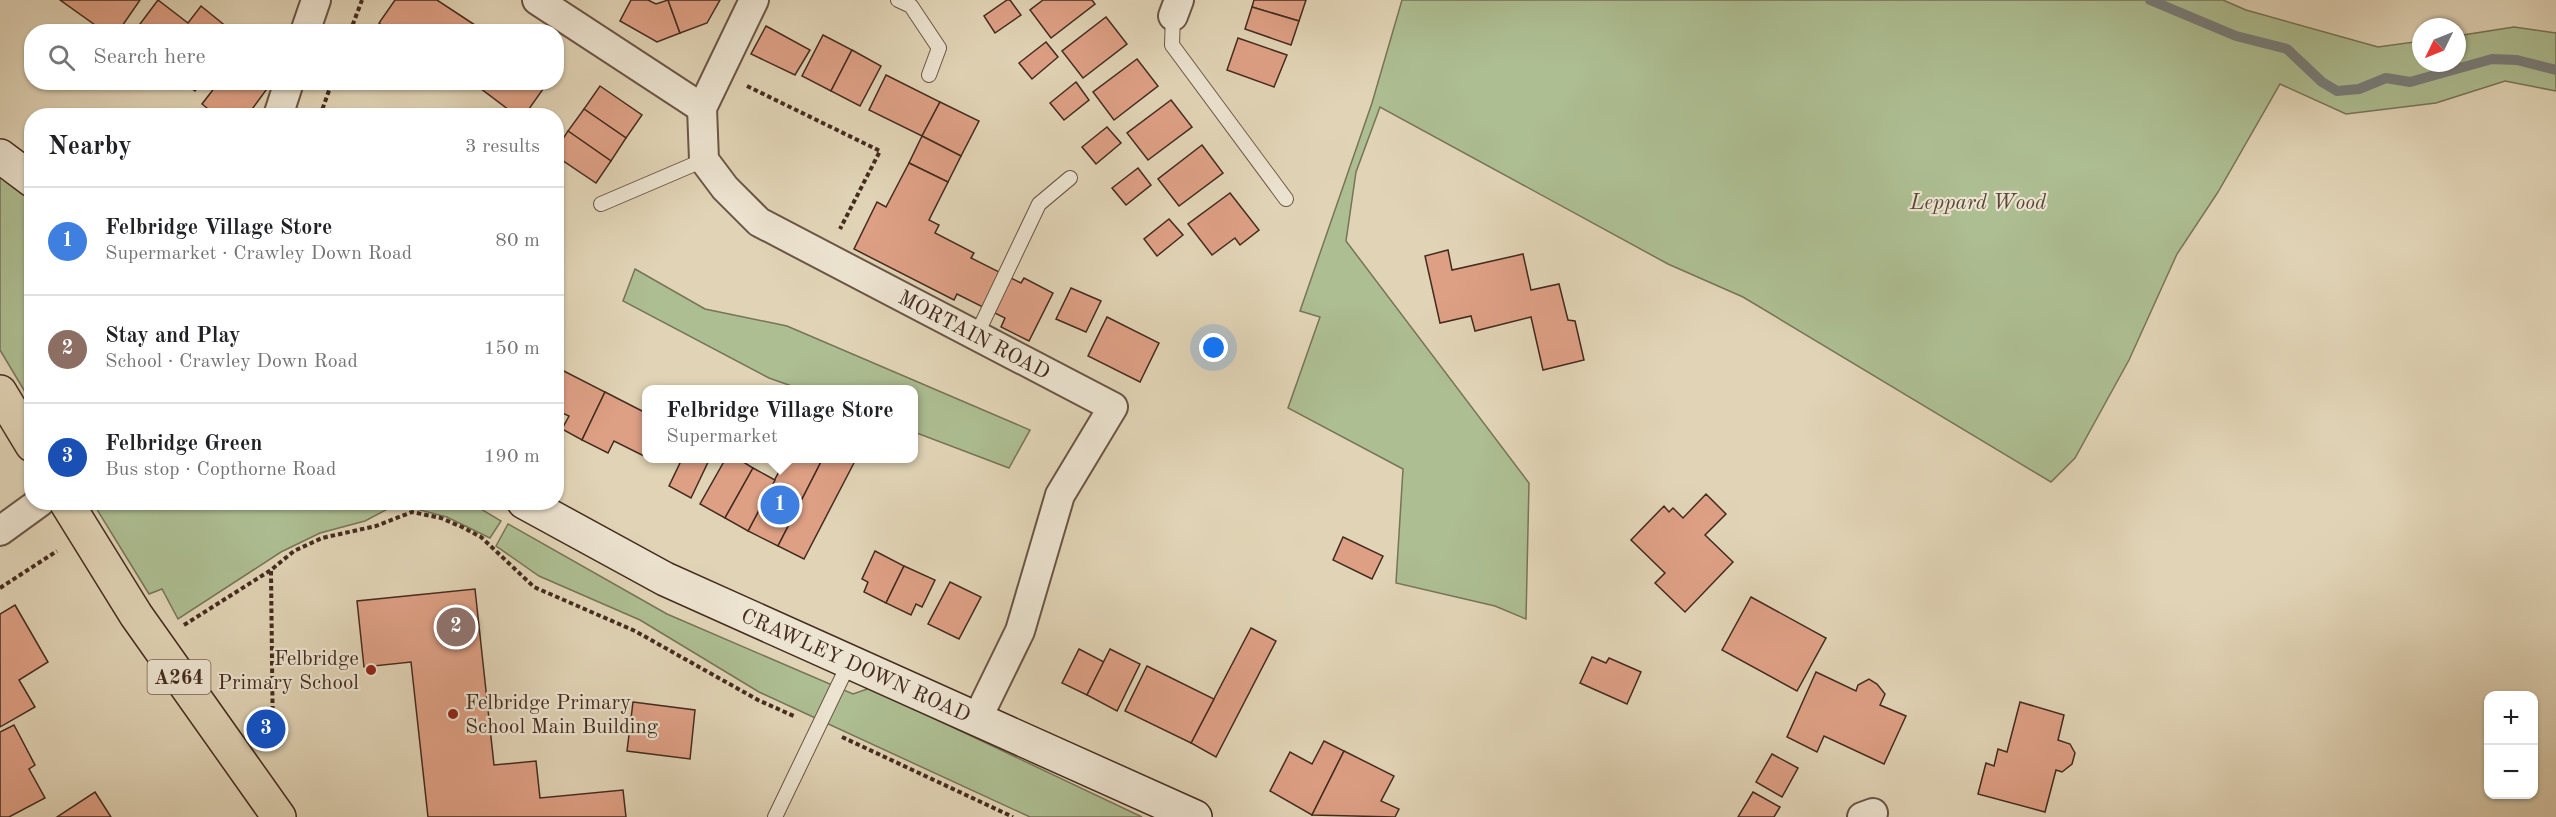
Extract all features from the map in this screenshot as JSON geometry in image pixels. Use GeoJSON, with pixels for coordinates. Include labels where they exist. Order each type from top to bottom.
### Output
{"type":"FeatureCollection","features":[{"type":"Feature","properties":{"kind":"highway"},"geometry":{"type":"LineString","coordinates":[[0,392],[24,432]]}},
{"type":"Feature","properties":{"kind":"highway","name":"A264"},"geometry":{"type":"LineString","coordinates":[[71,510],[155,643],[279,817]]}},
{"type":"Feature","properties":{"kind":"street"},"geometry":{"type":"LineString","coordinates":[[308,24],[316,0]]}},
{"type":"Feature","properties":{"kind":"street"},"geometry":{"type":"LineString","coordinates":[[537,0],[702,108]]}},
{"type":"Feature","properties":{"kind":"street"},"geometry":{"type":"LineString","coordinates":[[704,160],[702,108],[754,0]]}},
{"type":"Feature","properties":{"kind":"street"},"geometry":{"type":"LineString","coordinates":[[281,108],[286,90]]}},
{"type":"Feature","properties":{"kind":"street"},"geometry":{"type":"LineString","coordinates":[[0,156],[24,174]]}},
{"type":"Feature","properties":{"kind":"street","name":"MORTAIN ROAD"},"geometry":{"type":"LineString","coordinates":[[704,160],[725,188],[759,222],[1113,407],[1060,495],[1020,631],[977,719]]}},
{"type":"Feature","properties":{"kind":"street"},"geometry":{"type":"LineString","coordinates":[[0,531],[29,510]]}},
{"type":"Feature","properties":{"kind":"street","name":"CRAWLEY DOWN ROAD"},"geometry":{"type":"LineString","coordinates":[[539,510],[665,579],[1195,817]]}},
{"type":"Feature","properties":{"kind":"lane"},"geometry":{"type":"LineString","coordinates":[[898,0],[911,6],[939,48],[929,75]]}},
{"type":"Feature","properties":{"kind":"lane"},"geometry":{"type":"LineString","coordinates":[[1176,8],[1172,45],[1286,199]]}},
{"type":"Feature","properties":{"kind":"lane"},"geometry":{"type":"LineString","coordinates":[[601,204],[704,160]]}},
{"type":"Feature","properties":{"kind":"lane"},"geometry":{"type":"LineString","coordinates":[[976,336],[1039,204],[1070,178]]}},
{"type":"Feature","properties":{"kind":"lane"},"geometry":{"type":"LineString","coordinates":[[775,817],[850,661]]}},
{"type":"Feature","properties":{"kind":"path"},"geometry":{"type":"LineString","coordinates":[[354,24],[362,0]]}},
{"type":"Feature","properties":{"kind":"path"},"geometry":{"type":"LineString","coordinates":[[719,73],[880,151],[826,256]]}},
{"type":"Feature","properties":{"kind":"path"},"geometry":{"type":"LineString","coordinates":[[323,108],[329,90]]}},
{"type":"Feature","properties":{"kind":"path"},"geometry":{"type":"LineString","coordinates":[[155,643],[270,570],[294,551],[322,538],[376,526],[412,512],[441,518],[481,537],[534,587],[635,632],[758,700],[820,726],[1013,817]]}},
{"type":"Feature","properties":{"kind":"path"},"geometry":{"type":"LineString","coordinates":[[0,588],[85,532]]}},
{"type":"Feature","properties":{"kind":"path"},"geometry":{"type":"LineString","coordinates":[[270,570],[273,750]]}},
{"type":"Feature","properties":{"kind":"green space","name":"Leppard Wood"},"geometry":{"type":"Polygon","coordinates":[[[1402,0],[2223,0],[2246,10],[2378,47],[2412,42],[2412,72],[2466,72],[2466,35],[2514,27],[2556,33],[2556,91],[2505,81],[2436,103],[2346,114],[2280,84],[2218,192],[2177,254],[2129,360],[2075,458],[2051,482],[1743,297],[1668,264],[1380,107],[1356,172],[1346,241],[1529,483],[1526,619],[1495,606],[1396,583],[1403,469],[1288,408],[1320,317],[1300,311],[1372,103],[1402,0]]]}},
{"type":"Feature","properties":{"kind":"green space"},"geometry":{"type":"Polygon","coordinates":[[[0,177],[24,195],[24,390],[0,350],[0,177]]]}},
{"type":"Feature","properties":{"kind":"green space"},"geometry":{"type":"Polygon","coordinates":[[[635,269],[705,309],[787,326],[1030,430],[1009,468],[918,434],[918,385],[789,385],[769,378],[623,301],[635,269]]]}},
{"type":"Feature","properties":{"kind":"green space"},"geometry":{"type":"Polygon","coordinates":[[[97,510],[386,510],[365,521],[320,533],[281,552],[178,619],[162,589],[149,594],[97,510]]]}},
{"type":"Feature","properties":{"kind":"green space"},"geometry":{"type":"Polygon","coordinates":[[[420,510],[483,510],[501,521],[490,538],[447,517],[420,510]]]}},
{"type":"Feature","properties":{"kind":"green space"},"geometry":{"type":"Polygon","coordinates":[[[508,524],[667,614],[853,694],[870,688],[1142,817],[1030,817],[759,692],[640,620],[539,576],[496,546],[508,524]]]}},
{"type":"Feature","properties":{"kind":"building"},"geometry":{"type":"Polygon","coordinates":[[[60,0],[140,0],[124,24],[94,24],[60,0]]]}},
{"type":"Feature","properties":{"kind":"building"},"geometry":{"type":"Polygon","coordinates":[[[158,0],[188,23],[201,6],[223,24],[140,24],[158,0]]]}},
{"type":"Feature","properties":{"kind":"building"},"geometry":{"type":"Polygon","coordinates":[[[395,0],[437,0],[473,24],[380,24],[395,0]]]}},
{"type":"Feature","properties":{"kind":"building"},"geometry":{"type":"Polygon","coordinates":[[[631,0],[648,0],[656,4],[668,0],[680,33],[657,42],[620,21],[631,0]]]}},
{"type":"Feature","properties":{"kind":"building"},"geometry":{"type":"Polygon","coordinates":[[[668,0],[720,0],[707,23],[680,33],[668,0]]]}},
{"type":"Feature","properties":{"kind":"building"},"geometry":{"type":"Polygon","coordinates":[[[1010,0],[1021,15],[995,33],[984,16],[1010,0]]]}},
{"type":"Feature","properties":{"kind":"building"},"geometry":{"type":"Polygon","coordinates":[[[1043,0],[1092,0],[1095,4],[1051,38],[1030,10],[1043,0]]]}},
{"type":"Feature","properties":{"kind":"building"},"geometry":{"type":"Polygon","coordinates":[[[1254,0],[1306,0],[1299,21],[1252,7],[1254,0]]]}},
{"type":"Feature","properties":{"kind":"building"},"geometry":{"type":"Polygon","coordinates":[[[1252,7],[1299,21],[1291,45],[1245,29],[1252,7]]]}},
{"type":"Feature","properties":{"kind":"building"},"geometry":{"type":"Polygon","coordinates":[[[1106,17],[1127,44],[1083,78],[1062,51],[1106,17]]]}},
{"type":"Feature","properties":{"kind":"building"},"geometry":{"type":"Polygon","coordinates":[[[766,26],[810,50],[795,75],[751,54],[766,26]]]}},
{"type":"Feature","properties":{"kind":"building"},"geometry":{"type":"Polygon","coordinates":[[[823,35],[852,50],[831,91],[802,76],[823,35]]]}},
{"type":"Feature","properties":{"kind":"building"},"geometry":{"type":"Polygon","coordinates":[[[1238,38],[1287,55],[1274,87],[1227,70],[1238,38]]]}},
{"type":"Feature","properties":{"kind":"building"},"geometry":{"type":"Polygon","coordinates":[[[1046,42],[1058,57],[1032,79],[1019,63],[1046,42]]]}},
{"type":"Feature","properties":{"kind":"building"},"geometry":{"type":"Polygon","coordinates":[[[852,50],[881,66],[860,106],[831,91],[852,50]]]}},
{"type":"Feature","properties":{"kind":"building"},"geometry":{"type":"Polygon","coordinates":[[[1137,59],[1158,86],[1114,120],[1093,92],[1137,59]]]}},
{"type":"Feature","properties":{"kind":"building"},"geometry":{"type":"Polygon","coordinates":[[[886,75],[940,102],[922,136],[869,110],[886,75]]]}},
{"type":"Feature","properties":{"kind":"building"},"geometry":{"type":"Polygon","coordinates":[[[1076,82],[1089,100],[1064,120],[1050,103],[1076,82]]]}},
{"type":"Feature","properties":{"kind":"building"},"geometry":{"type":"Polygon","coordinates":[[[600,86],[642,115],[626,138],[584,109],[600,86]]]}},
{"type":"Feature","properties":{"kind":"building"},"geometry":{"type":"Polygon","coordinates":[[[213,90],[266,90],[253,108],[207,108],[202,104],[213,90]]]}},
{"type":"Feature","properties":{"kind":"building"},"geometry":{"type":"Polygon","coordinates":[[[483,90],[542,90],[530,108],[506,108],[483,90]]]}},
{"type":"Feature","properties":{"kind":"building"},"geometry":{"type":"Polygon","coordinates":[[[1171,100],[1192,127],[1148,160],[1127,133],[1171,100]]]}},
{"type":"Feature","properties":{"kind":"building"},"geometry":{"type":"Polygon","coordinates":[[[940,102],[979,121],[961,156],[922,136],[940,102]]]}},
{"type":"Feature","properties":{"kind":"building"},"geometry":{"type":"Polygon","coordinates":[[[584,109],[626,138],[611,161],[568,131],[584,109]]]}},
{"type":"Feature","properties":{"kind":"building"},"geometry":{"type":"Polygon","coordinates":[[[1107,127],[1121,143],[1096,164],[1082,147],[1107,127]]]}},
{"type":"Feature","properties":{"kind":"building"},"geometry":{"type":"Polygon","coordinates":[[[568,131],[611,161],[596,183],[564,161],[564,137],[568,131]]]}},
{"type":"Feature","properties":{"kind":"building"},"geometry":{"type":"Polygon","coordinates":[[[922,136],[961,156],[948,182],[909,163],[922,136]]]}},
{"type":"Feature","properties":{"kind":"building"},"geometry":{"type":"Polygon","coordinates":[[[1202,145],[1223,173],[1179,206],[1158,179],[1202,145]]]}},
{"type":"Feature","properties":{"kind":"building"},"geometry":{"type":"Polygon","coordinates":[[[909,163],[948,182],[929,220],[939,225],[935,233],[974,253],[971,258],[1021,283],[1024,278],[1053,293],[1029,341],[1001,327],[1005,318],[957,294],[954,300],[854,249],[877,202],[886,207],[909,163]]]}},
{"type":"Feature","properties":{"kind":"building"},"geometry":{"type":"Polygon","coordinates":[[[1138,168],[1151,185],[1126,205],[1112,188],[1138,168]]]}},
{"type":"Feature","properties":{"kind":"building"},"geometry":{"type":"Polygon","coordinates":[[[1230,193],[1259,230],[1240,245],[1235,238],[1212,255],[1188,224],[1230,193]]]}},
{"type":"Feature","properties":{"kind":"building"},"geometry":{"type":"Polygon","coordinates":[[[1169,219],[1183,235],[1157,256],[1144,239],[1169,219]]]}},
{"type":"Feature","properties":{"kind":"building"},"geometry":{"type":"Polygon","coordinates":[[[1448,250],[1452,270],[1523,254],[1531,290],[1559,284],[1568,320],[1575,321],[1584,360],[1543,370],[1531,317],[1475,331],[1471,316],[1440,323],[1425,256],[1448,250]]]}},
{"type":"Feature","properties":{"kind":"building"},"geometry":{"type":"Polygon","coordinates":[[[1071,288],[1101,301],[1086,332],[1056,319],[1071,288]]]}},
{"type":"Feature","properties":{"kind":"building"},"geometry":{"type":"Polygon","coordinates":[[[1107,317],[1159,343],[1140,382],[1088,356],[1107,317]]]}},
{"type":"Feature","properties":{"kind":"building"},"geometry":{"type":"Polygon","coordinates":[[[564,371],[605,392],[582,440],[564,430],[569,416],[564,414],[564,371]]]}},
{"type":"Feature","properties":{"kind":"building"},"geometry":{"type":"Polygon","coordinates":[[[605,392],[642,411],[642,455],[614,441],[608,453],[582,440],[605,392]]]}},
{"type":"Feature","properties":{"kind":"building"},"geometry":{"type":"Polygon","coordinates":[[[680,463],[708,463],[691,498],[669,486],[680,463]]]}},
{"type":"Feature","properties":{"kind":"building"},"geometry":{"type":"Polygon","coordinates":[[[723,463],[745,463],[753,468],[725,518],[700,504],[723,463]]]}},
{"type":"Feature","properties":{"kind":"building"},"geometry":{"type":"Polygon","coordinates":[[[783,463],[820,463],[778,546],[748,531],[783,463]]]}},
{"type":"Feature","properties":{"kind":"building"},"geometry":{"type":"Polygon","coordinates":[[[820,463],[854,463],[804,559],[778,546],[820,463]]]}},
{"type":"Feature","properties":{"kind":"building"},"geometry":{"type":"Polygon","coordinates":[[[753,468],[775,480],[748,531],[725,518],[753,468]]]}},
{"type":"Feature","properties":{"kind":"building"},"geometry":{"type":"Polygon","coordinates":[[[1706,494],[1726,514],[1705,535],[1733,562],[1685,612],[1655,583],[1665,573],[1631,540],[1664,506],[1669,512],[1673,508],[1683,518],[1706,494]]]}},
{"type":"Feature","properties":{"kind":"building"},"geometry":{"type":"Polygon","coordinates":[[[1343,537],[1383,556],[1372,579],[1333,560],[1343,537]]]}},
{"type":"Feature","properties":{"kind":"building"},"geometry":{"type":"Polygon","coordinates":[[[875,551],[904,566],[886,603],[864,592],[868,582],[862,579],[875,551]]]}},
{"type":"Feature","properties":{"kind":"building"},"geometry":{"type":"Polygon","coordinates":[[[904,566],[935,580],[922,607],[916,604],[911,615],[886,603],[904,566]]]}},
{"type":"Feature","properties":{"kind":"building"},"geometry":{"type":"Polygon","coordinates":[[[950,582],[981,597],[959,639],[928,624],[950,582]]]}},
{"type":"Feature","properties":{"kind":"building","name":"Felbridge Primary School Main Building"},"geometry":{"type":"Polygon","coordinates":[[[475,589],[494,765],[536,761],[540,798],[623,790],[626,817],[428,817],[411,662],[364,667],[357,601],[475,589]]]}},
{"type":"Feature","properties":{"kind":"building"},"geometry":{"type":"Polygon","coordinates":[[[1751,597],[1826,638],[1797,691],[1722,650],[1751,597]]]}},
{"type":"Feature","properties":{"kind":"building"},"geometry":{"type":"Polygon","coordinates":[[[15,605],[48,662],[19,680],[35,707],[0,727],[0,614],[15,605]]]}},
{"type":"Feature","properties":{"kind":"building"},"geometry":{"type":"Polygon","coordinates":[[[1251,628],[1276,641],[1216,757],[1191,743],[1251,628]]]}},
{"type":"Feature","properties":{"kind":"building"},"geometry":{"type":"Polygon","coordinates":[[[1079,649],[1104,662],[1087,695],[1062,683],[1079,649]]]}},
{"type":"Feature","properties":{"kind":"building"},"geometry":{"type":"Polygon","coordinates":[[[1110,649],[1140,664],[1117,711],[1087,695],[1110,649]]]}},
{"type":"Feature","properties":{"kind":"building"},"geometry":{"type":"Polygon","coordinates":[[[1592,657],[1606,663],[1609,658],[1641,672],[1627,704],[1580,683],[1592,657]]]}},
{"type":"Feature","properties":{"kind":"building"},"geometry":{"type":"Polygon","coordinates":[[[1147,666],[1214,699],[1191,743],[1125,711],[1147,666]]]}},
{"type":"Feature","properties":{"kind":"building"},"geometry":{"type":"Polygon","coordinates":[[[1816,672],[1856,691],[1858,685],[1869,679],[1877,684],[1885,694],[1880,705],[1906,716],[1884,764],[1824,736],[1817,752],[1787,737],[1816,672]]]}},
{"type":"Feature","properties":{"kind":"building"},"geometry":{"type":"Polygon","coordinates":[[[633,702],[695,710],[690,759],[627,751],[633,702]]]}},
{"type":"Feature","properties":{"kind":"building"},"geometry":{"type":"Polygon","coordinates":[[[2020,702],[2064,715],[2058,740],[2070,744],[2075,753],[2072,764],[2062,772],[2056,770],[2045,812],[1978,794],[1986,763],[1994,766],[1998,749],[2007,752],[2020,702]]]}},
{"type":"Feature","properties":{"kind":"building"},"geometry":{"type":"Polygon","coordinates":[[[14,725],[35,765],[29,769],[45,798],[9,817],[0,817],[0,732],[14,725]]]}},
{"type":"Feature","properties":{"kind":"building"},"geometry":{"type":"Polygon","coordinates":[[[1324,741],[1344,751],[1312,815],[1270,791],[1290,752],[1312,764],[1324,741]]]}},
{"type":"Feature","properties":{"kind":"building"},"geometry":{"type":"Polygon","coordinates":[[[1344,751],[1394,776],[1381,801],[1399,809],[1395,817],[1312,815],[1344,751]]]}},
{"type":"Feature","properties":{"kind":"building"},"geometry":{"type":"Polygon","coordinates":[[[1772,754],[1798,768],[1782,797],[1756,782],[1772,754]]]}},
{"type":"Feature","properties":{"kind":"building"},"geometry":{"type":"Polygon","coordinates":[[[95,792],[111,817],[57,817],[95,792]]]}},
{"type":"Feature","properties":{"kind":"building"},"geometry":{"type":"Polygon","coordinates":[[[1753,792],[1780,807],[1774,817],[1738,817],[1753,792]]]}},
{"type":"Feature","properties":{"kind":"waterway"},"geometry":{"type":"LineString","coordinates":[[2150,0],[2236,36],[2287,49],[2322,82],[2337,91],[2359,89],[2386,78],[2410,82],[2492,59],[2517,60],[2556,70]]}},
{"type":"Feature","properties":{"kind":"place","name":"Felbridge Village Store"},"geometry":{"type":"Point","coordinates":[780,505]}},
{"type":"Feature","properties":{"kind":"place","name":"Stay and Play"},"geometry":{"type":"Point","coordinates":[456,627]}},
{"type":"Feature","properties":{"kind":"place","name":"Felbridge Primary School"},"geometry":{"type":"Point","coordinates":[371,670]}},
{"type":"Feature","properties":{"kind":"place","name":"Felbridge Primary School Main Building"},"geometry":{"type":"Point","coordinates":[453,714]}},
{"type":"Feature","properties":{"kind":"place","name":"Felbridge Green"},"geometry":{"type":"Point","coordinates":[266,729]}}]}
